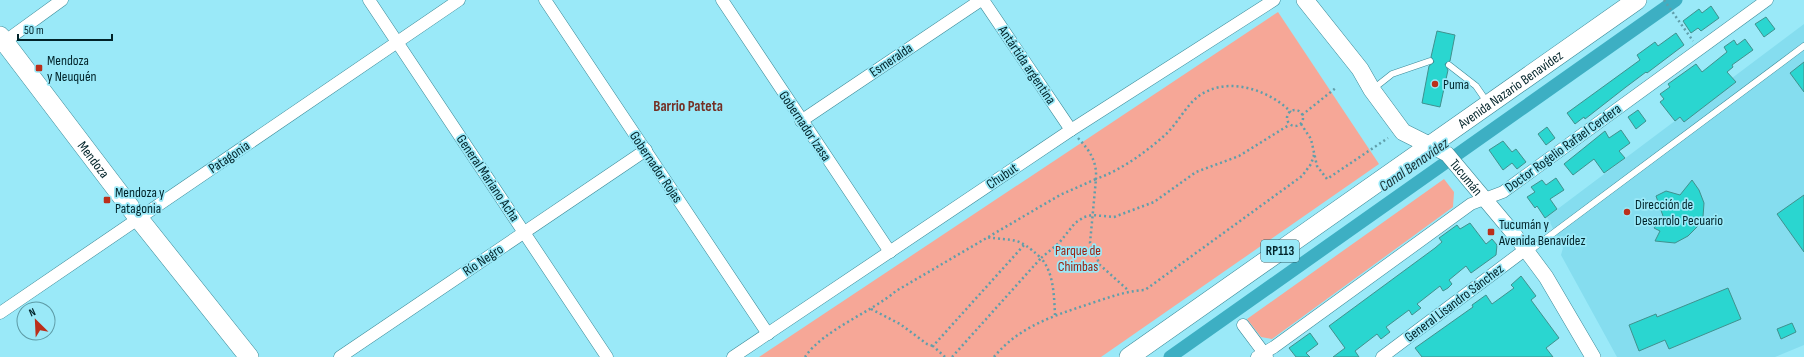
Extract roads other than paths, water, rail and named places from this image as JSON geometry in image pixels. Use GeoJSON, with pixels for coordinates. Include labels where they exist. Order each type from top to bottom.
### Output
{"type":"FeatureCollection","features":[{"type":"Feature","properties":{"kind":"main road","name":"Tucumán"},"geometry":{"type":"LineString","coordinates":[[1305,0],[1360,69],[1372,90],[1403,132],[1445,155]]}},
{"type":"Feature","properties":{"kind":"main road","name":"Avenida Nazario Benavídez"},"geometry":{"type":"LineString","coordinates":[[1129,357],[1445,155],[1489,105],[1637,0]]}},
{"type":"Feature","properties":{"kind":"main road","name":"Mendoza"},"geometry":{"type":"LineString","coordinates":[[1,41],[139,219],[249,357]]}},
{"type":"Feature","properties":{"kind":"street"},"geometry":{"type":"LineString","coordinates":[[1,41],[62,0]]}},
{"type":"Feature","properties":{"kind":"street","name":"General Mariano Acha"},"geometry":{"type":"LineString","coordinates":[[369,0],[607,357]]}},
{"type":"Feature","properties":{"kind":"street","name":"Patagonia"},"geometry":{"type":"LineString","coordinates":[[0,313],[459,0]]}},
{"type":"Feature","properties":{"kind":"street","name":"Gobernador Rojas"},"geometry":{"type":"LineString","coordinates":[[545,0],[768,334]]}},
{"type":"Feature","properties":{"kind":"street","name":"Gobernador Izasa"},"geometry":{"type":"LineString","coordinates":[[722,0],[801,121],[890,252]]}},
{"type":"Feature","properties":{"kind":"street","name":"Esmeralda"},"geometry":{"type":"LineString","coordinates":[[801,121],[982,0]]}},
{"type":"Feature","properties":{"kind":"street","name":"Antártida argentina"},"geometry":{"type":"LineString","coordinates":[[982,0],[1071,130]]}},
{"type":"Feature","properties":{"kind":"street","name":"Chubut"},"geometry":{"type":"LineString","coordinates":[[733,357],[1071,130],[1274,0]]}},
{"type":"Feature","properties":{"kind":"street","name":"Doctor Rogelio Rafael Cerdera"},"geometry":{"type":"LineString","coordinates":[[1263,356],[1471,204],[1503,192],[1767,0]]}},
{"type":"Feature","properties":{"kind":"street","name":"Río Negro"},"geometry":{"type":"LineString","coordinates":[[340,357],[646,150]]}},
{"type":"Feature","properties":{"kind":"street","name":"Tucumán"},"geometry":{"type":"LineString","coordinates":[[1445,155],[1485,199],[1527,250],[1565,308],[1590,356]]}},
{"type":"Feature","properties":{"kind":"street","name":"General Lisandro Sánchez"},"geometry":{"type":"LineString","coordinates":[[1382,357],[1527,250]]}},
{"type":"Feature","properties":{"kind":"street"},"geometry":{"type":"LineString","coordinates":[[1243,325],[1263,356]]}},
{"type":"Feature","properties":{"kind":"lane"},"geometry":{"type":"LineString","coordinates":[[1527,250],[1804,46]]}},
{"type":"Feature","properties":{"kind":"lane"},"geometry":{"type":"LineString","coordinates":[[1372,90],[1392,74],[1430,61]]}},
{"type":"Feature","properties":{"kind":"lane"},"geometry":{"type":"LineString","coordinates":[[1449,64],[1476,86],[1489,105]]}},
{"type":"Feature","properties":{"kind":"waterway","name":"Canal Benavídez"},"geometry":{"type":"LineString","coordinates":[[1170,357],[1676,0]]}},
{"type":"Feature","properties":{"kind":"place","name":"Mendoza y Neuquén"},"geometry":{"type":"Point","coordinates":[39,68]}},
{"type":"Feature","properties":{"kind":"place","name":"Puma"},"geometry":{"type":"Point","coordinates":[1435,84]}},
{"type":"Feature","properties":{"kind":"place","name":"Mendoza y Patagonia"},"geometry":{"type":"Point","coordinates":[107,200]}},
{"type":"Feature","properties":{"kind":"place","name":"Dirección de Desarrolo Pecuario"},"geometry":{"type":"Point","coordinates":[1627,212]}},
{"type":"Feature","properties":{"kind":"place","name":"Tucumán y Avenida Benavídez"},"geometry":{"type":"Point","coordinates":[1491,232]}},
{"type":"Feature","properties":{"kind":"district","name":"Barrio Pateta"},"geometry":{"type":"Point","coordinates":[688,106]}},
{"type":"Feature","properties":{"kind":"park label","name":"Parque de Chimbas"},"geometry":{"type":"Point","coordinates":[1078,258]}}]}
